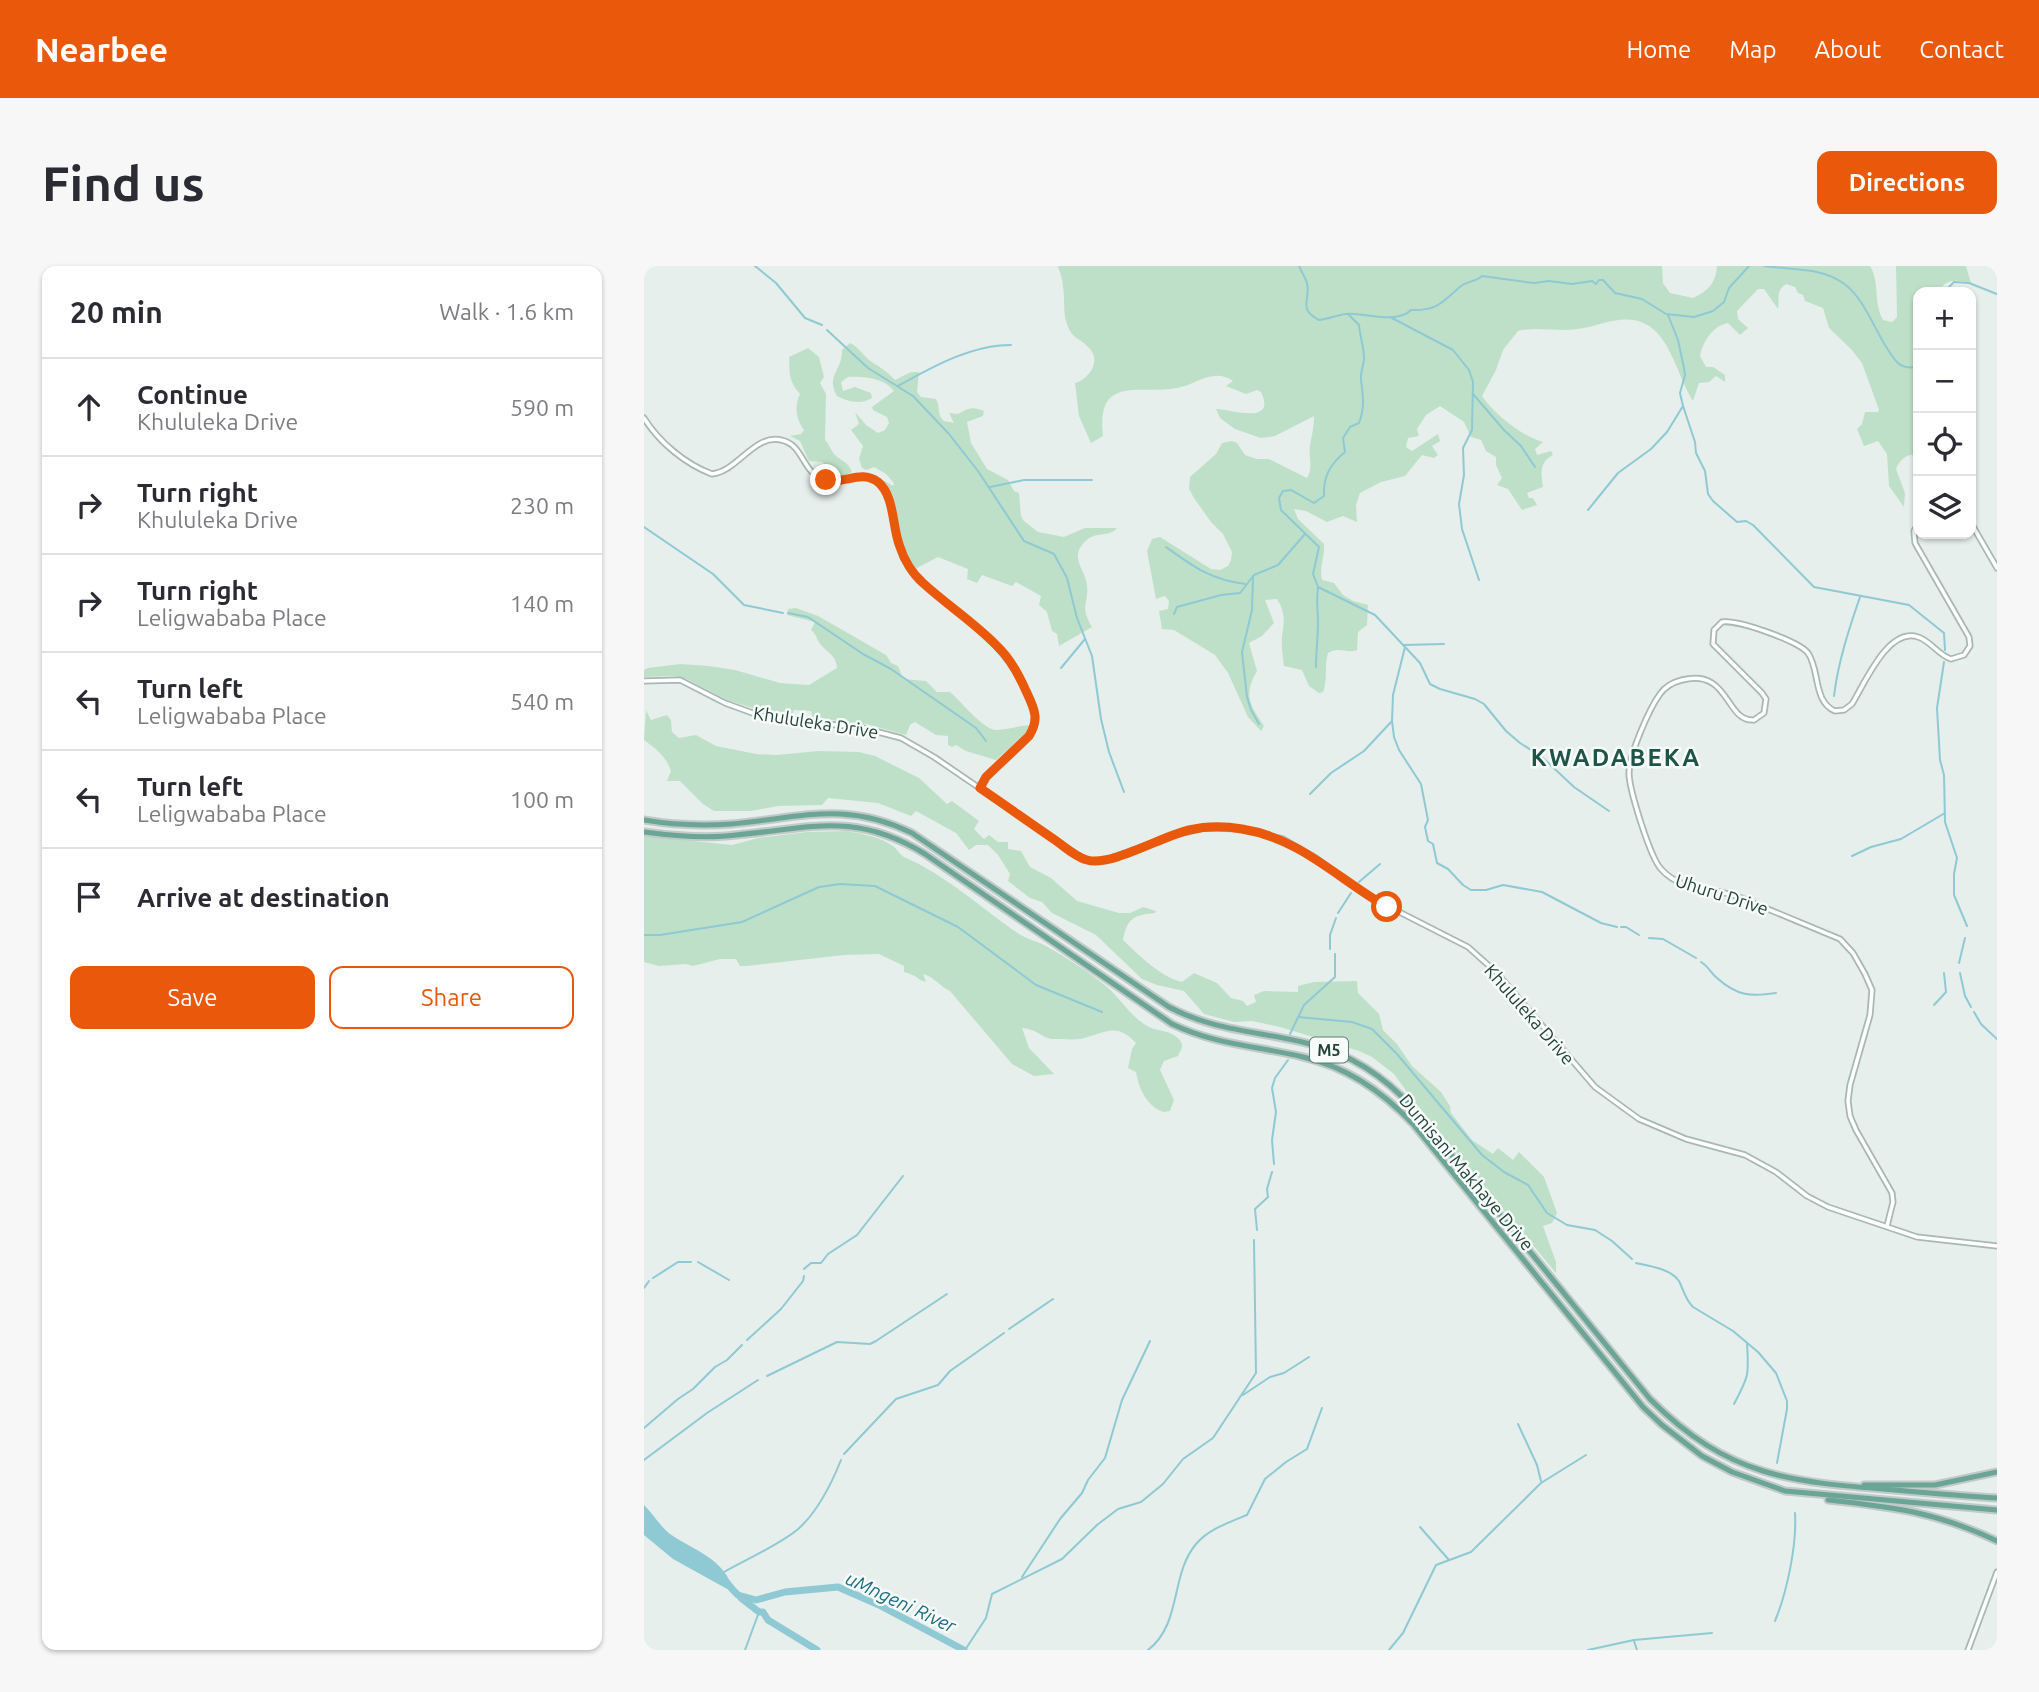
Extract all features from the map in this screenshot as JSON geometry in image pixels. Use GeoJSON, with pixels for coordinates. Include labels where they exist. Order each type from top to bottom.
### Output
{"type":"FeatureCollection","features":[{"type":"Feature","properties":{"kind":"main road","name":"Dumisani Makhaye Drive"},"geometry":{"type":"LineString","coordinates":[[644,820],[706,825],[848,813],[883,821],[922,839],[1176,1011],[1222,1028],[1320,1047],[1358,1063],[1391,1086],[1414,1109],[1638,1385],[1671,1419],[1710,1447],[1752,1468],[1789,1479],[1826,1485],[1997,1498]]}},
{"type":"Feature","properties":{"kind":"main road","name":"Dumisani Makhaye Drive"},"geometry":{"type":"LineString","coordinates":[[644,832],[722,836],[831,824],[883,833],[925,854],[1172,1024],[1222,1043],[1322,1062],[1359,1079],[1392,1103],[1413,1125],[1620,1380],[1662,1425],[1702,1456],[1732,1472],[1797,1494],[1997,1510]]}},
{"type":"Feature","properties":{"kind":"main road"},"geometry":{"type":"LineString","coordinates":[[1826,1485],[1922,1486],[1997,1472]]}},
{"type":"Feature","properties":{"kind":"main road"},"geometry":{"type":"LineString","coordinates":[[1797,1494],[1915,1510],[1958,1523],[1997,1541]]}},
{"type":"Feature","properties":{"kind":"street"},"geometry":{"type":"LineString","coordinates":[[644,418],[664,442],[712,474],[727,469],[762,443],[778,439],[794,445],[809,470],[820,478],[833,482],[864,476],[876,480],[883,487],[899,545],[912,569],[923,583],[999,647],[1018,675],[1035,709],[1036,722],[1029,736],[986,777],[980,788]]}},
{"type":"Feature","properties":{"kind":"street"},"geometry":{"type":"LineString","coordinates":[[1976,532],[1997,568]]}},
{"type":"Feature","properties":{"kind":"street","name":"Uhuru Drive"},"geometry":{"type":"LineString","coordinates":[[1887,1226],[1893,1202],[1892,1192],[1853,1124],[1848,1101],[1871,1002],[1871,986],[1860,966],[1840,939],[1732,894],[1692,887],[1669,876],[1658,866],[1652,853],[1631,787],[1629,772],[1631,754],[1655,702],[1668,687],[1680,680],[1699,679],[1719,687],[1743,719],[1754,720],[1764,713],[1766,699],[1762,693],[1713,644],[1712,633],[1722,622],[1737,623],[1803,648],[1811,659],[1826,705],[1835,711],[1844,710],[1852,704],[1886,649],[1897,638],[1918,636],[1951,659],[1964,655],[1970,646],[1969,637],[1914,539]]}},
{"type":"Feature","properties":{"kind":"street","name":"Khululeka Drive"},"geometry":{"type":"LineString","coordinates":[[644,681],[680,680],[725,704],[771,718],[859,727],[885,733],[918,747],[1085,860],[1108,859],[1188,830],[1218,827],[1254,831],[1293,845],[1316,858],[1366,895],[1468,947],[1496,972],[1590,1081],[1627,1112],[1667,1133],[1745,1155],[1776,1172],[1817,1202],[1923,1238],[1997,1246]]}},
{"type":"Feature","properties":{"kind":"street"},"geometry":{"type":"LineString","coordinates":[[1968,1650],[1997,1572]]}},
{"type":"Feature","properties":{"kind":"green space"},"geometry":{"type":"Polygon","coordinates":[[[1058,266],[1662,266],[1663,283],[1670,293],[1693,298],[1710,286],[1717,266],[1870,266],[1875,279],[1880,313],[1883,320],[1892,322],[1897,317],[1896,266],[1966,266],[1971,283],[1952,281],[1942,287],[1913,287],[1913,455],[1900,462],[1896,469],[1905,493],[1904,507],[1889,486],[1887,454],[1878,441],[1864,446],[1857,429],[1862,424],[1865,412],[1879,410],[1862,363],[1829,328],[1823,308],[1805,301],[1795,287],[1786,284],[1780,290],[1778,309],[1764,289],[1758,289],[1737,311],[1738,319],[1748,328],[1740,335],[1728,323],[1718,327],[1710,335],[1700,356],[1706,367],[1713,367],[1725,375],[1725,382],[1716,376],[1709,382],[1699,383],[1693,401],[1667,346],[1648,326],[1635,320],[1619,320],[1577,329],[1518,331],[1503,350],[1482,396],[1510,424],[1543,442],[1535,449],[1537,455],[1551,451],[1553,455],[1545,461],[1542,468],[1543,487],[1527,493],[1537,505],[1522,510],[1508,489],[1497,485],[1502,478],[1496,465],[1496,457],[1486,451],[1481,440],[1471,437],[1464,422],[1440,406],[1426,415],[1417,429],[1419,436],[1408,438],[1406,447],[1412,451],[1438,434],[1440,441],[1432,446],[1438,455],[1434,458],[1422,455],[1405,476],[1381,482],[1360,493],[1356,505],[1357,522],[1343,516],[1327,522],[1306,511],[1294,509],[1298,519],[1324,544],[1322,580],[1334,583],[1343,595],[1353,601],[1368,605],[1367,625],[1358,632],[1357,650],[1336,650],[1328,653],[1323,692],[1319,693],[1309,686],[1302,670],[1284,666],[1282,609],[1277,599],[1265,600],[1274,623],[1262,636],[1249,643],[1257,671],[1249,693],[1255,712],[1264,726],[1261,731],[1248,717],[1228,673],[1215,655],[1174,630],[1162,629],[1159,611],[1168,609],[1169,601],[1165,596],[1156,599],[1147,551],[1152,539],[1160,537],[1211,569],[1220,570],[1228,566],[1232,552],[1223,534],[1194,498],[1189,489],[1190,477],[1216,454],[1222,443],[1232,441],[1237,443],[1245,455],[1269,459],[1307,478],[1314,416],[1275,436],[1261,438],[1235,429],[1220,418],[1216,409],[1257,412],[1263,409],[1261,392],[1257,390],[1246,394],[1226,386],[1233,381],[1226,377],[1212,376],[1177,388],[1123,391],[1113,395],[1106,403],[1103,436],[1091,443],[1079,416],[1075,383],[1089,374],[1094,359],[1090,349],[1073,335],[1068,327],[1058,266]]]}},
{"type":"Feature","properties":{"kind":"green space"},"geometry":{"type":"Polygon","coordinates":[[[850,343],[895,380],[911,372],[919,372],[917,392],[921,397],[936,399],[944,421],[954,423],[949,413],[958,414],[973,408],[984,411],[983,416],[967,422],[971,443],[987,469],[1008,480],[1014,491],[1019,493],[1021,516],[1038,532],[1064,537],[1085,528],[1117,528],[1111,533],[1088,539],[1079,551],[1079,562],[1087,585],[1085,609],[1092,627],[1059,646],[1057,634],[1052,631],[1047,612],[1039,605],[1041,596],[1016,582],[1012,586],[982,575],[977,583],[967,579],[968,569],[938,557],[917,568],[910,562],[901,543],[888,488],[876,476],[893,486],[894,483],[874,467],[866,470],[862,468],[859,459],[863,446],[851,430],[859,424],[855,412],[866,425],[878,433],[885,430],[889,423],[887,417],[872,407],[894,391],[885,383],[873,379],[848,377],[841,382],[843,391],[855,387],[871,393],[872,398],[854,402],[837,396],[834,378],[842,350],[850,343]]]}},
{"type":"Feature","properties":{"kind":"green space"},"geometry":{"type":"Polygon","coordinates":[[[808,348],[819,357],[824,377],[820,383],[826,394],[825,440],[852,472],[842,477],[828,478],[823,462],[809,461],[800,441],[790,436],[801,434],[804,430],[797,408],[800,394],[790,377],[789,357],[808,348]]]}},
{"type":"Feature","properties":{"kind":"green space"},"geometry":{"type":"Polygon","coordinates":[[[796,608],[818,616],[886,655],[891,663],[898,666],[903,679],[926,681],[937,692],[950,692],[986,726],[997,730],[1030,725],[1029,730],[996,760],[966,751],[956,745],[952,747],[948,745],[948,736],[936,735],[915,722],[910,725],[906,735],[866,724],[813,718],[811,711],[794,710],[791,716],[772,714],[727,700],[686,679],[674,676],[644,677],[644,670],[648,668],[680,664],[735,670],[780,683],[809,685],[837,668],[834,657],[821,645],[811,630],[815,622],[787,615],[788,609],[796,608]]]}},
{"type":"Feature","properties":{"kind":"green space"},"geometry":{"type":"Polygon","coordinates":[[[646,710],[651,720],[667,715],[671,720],[672,732],[679,738],[696,735],[716,746],[756,754],[859,752],[875,756],[919,778],[947,804],[952,801],[979,821],[974,829],[984,839],[989,835],[998,842],[1008,842],[1008,849],[1021,851],[1030,867],[1051,878],[1077,901],[1119,913],[1130,913],[1143,907],[1156,911],[1129,922],[1123,940],[1150,965],[1174,979],[1182,982],[1194,973],[1217,983],[1231,998],[1243,1001],[1247,1006],[1256,1002],[1254,995],[1264,991],[1298,992],[1298,986],[1314,982],[1357,981],[1358,993],[1379,1014],[1383,1030],[1397,1044],[1412,1066],[1441,1092],[1450,1106],[1451,1113],[1472,1140],[1493,1154],[1498,1148],[1513,1160],[1519,1152],[1544,1177],[1557,1213],[1552,1223],[1543,1226],[1556,1262],[1556,1273],[1394,1074],[1372,1057],[1280,1027],[1252,1021],[1234,1022],[1204,1014],[1184,991],[1142,979],[1096,935],[1052,913],[1042,902],[1030,898],[1008,881],[1010,874],[988,845],[976,845],[969,850],[956,833],[916,811],[911,816],[878,803],[828,798],[822,805],[714,811],[680,781],[667,781],[671,771],[666,761],[644,740],[646,710]]]}},
{"type":"Feature","properties":{"kind":"green space"},"geometry":{"type":"Polygon","coordinates":[[[847,831],[877,838],[893,846],[902,856],[949,882],[1019,934],[1044,945],[1092,975],[1144,1024],[1177,1038],[1182,1046],[1178,1056],[1164,1061],[1160,1070],[1174,1100],[1170,1111],[1157,1109],[1144,1096],[1136,1072],[1128,1068],[1136,1043],[1122,1032],[1110,1031],[1080,1039],[1053,1039],[1022,1028],[1029,1048],[1054,1074],[1034,1076],[1012,1064],[950,991],[927,975],[923,974],[926,982],[904,972],[904,966],[879,954],[844,955],[747,966],[740,966],[736,959],[720,959],[693,966],[659,966],[644,962],[644,836],[732,845],[758,838],[807,832],[847,831]]]}},
{"type":"Feature","properties":{"kind":"water"},"geometry":{"type":"Polygon","coordinates":[[[644,1505],[670,1534],[701,1552],[722,1569],[738,1595],[673,1559],[644,1535],[644,1505]]]}},
{"type":"Feature","properties":{"kind":"waterway"},"geometry":{"type":"LineString","coordinates":[[755,266],[776,283],[805,318],[822,325]]}},
{"type":"Feature","properties":{"kind":"waterway"},"geometry":{"type":"LineString","coordinates":[[1299,266],[1307,283],[1308,312],[1319,320],[1346,314],[1397,317],[1411,310],[1428,309],[1439,304],[1464,284],[1482,276],[1534,283],[1549,281],[1572,284],[1592,281],[1596,284],[1603,280],[1615,293],[1642,299],[1666,314],[1694,317],[1713,311],[1724,302],[1729,288],[1749,266]]}},
{"type":"Feature","properties":{"kind":"waterway"},"geometry":{"type":"LineString","coordinates":[[1764,266],[1825,274],[1843,283],[1859,300],[1891,355],[1902,366],[1913,367]]}},
{"type":"Feature","properties":{"kind":"waterway"},"geometry":{"type":"LineString","coordinates":[[1949,287],[1954,282],[1969,283],[1997,294]]}},
{"type":"Feature","properties":{"kind":"waterway"},"geometry":{"type":"LineString","coordinates":[[1348,314],[1359,325],[1363,350],[1361,418],[1359,423],[1350,427],[1343,438],[1345,452],[1328,471],[1324,496],[1314,503],[1291,490],[1283,491],[1279,498],[1281,510],[1319,547],[1313,574],[1318,587],[1375,615],[1405,647],[1393,695],[1394,737],[1399,750],[1421,784],[1428,820],[1425,827],[1428,841],[1433,844],[1437,863],[1448,869],[1471,890],[1486,890],[1503,885],[1542,892],[1601,923],[1617,927]]}},
{"type":"Feature","properties":{"kind":"waterway"},"geometry":{"type":"LineString","coordinates":[[1668,315],[1678,340],[1684,368],[1680,393],[1683,406],[1696,453],[1705,471],[1708,494],[1713,501],[1737,522],[1746,521],[1753,525],[1814,587],[1909,605],[1944,633],[1945,650]]}},
{"type":"Feature","properties":{"kind":"waterway"},"geometry":{"type":"LineString","coordinates":[[1390,317],[1453,350],[1469,370],[1473,382],[1472,430],[1463,448],[1464,475],[1459,504],[1462,529],[1479,580]]}},
{"type":"Feature","properties":{"kind":"waterway"},"geometry":{"type":"LineString","coordinates":[[827,330],[868,368],[913,396],[949,434],[978,471],[1024,541],[1054,554],[1067,578],[1077,618],[1092,656],[1101,719],[1109,752],[1124,792]]}},
{"type":"Feature","properties":{"kind":"waterway"},"geometry":{"type":"LineString","coordinates":[[898,386],[967,353],[1011,345]]}},
{"type":"Feature","properties":{"kind":"waterway"},"geometry":{"type":"LineString","coordinates":[[1473,394],[1521,446],[1535,467]]}},
{"type":"Feature","properties":{"kind":"waterway"},"geometry":{"type":"LineString","coordinates":[[1588,510],[1618,473],[1651,449],[1667,432],[1683,406]]}},
{"type":"Feature","properties":{"kind":"waterway"},"geometry":{"type":"LineString","coordinates":[[990,487],[1024,480],[1092,480]]}},
{"type":"Feature","properties":{"kind":"waterway"},"geometry":{"type":"LineString","coordinates":[[644,527],[713,574],[744,605],[783,613]]}},
{"type":"Feature","properties":{"kind":"waterway"},"geometry":{"type":"LineString","coordinates":[[1174,614],[1177,607],[1221,595],[1240,593],[1254,575],[1278,565],[1305,534]]}},
{"type":"Feature","properties":{"kind":"waterway"},"geometry":{"type":"LineString","coordinates":[[1166,547],[1212,576],[1245,584]]}},
{"type":"Feature","properties":{"kind":"waterway"},"geometry":{"type":"LineString","coordinates":[[1253,577],[1252,610],[1242,652],[1247,697],[1259,724]]}},
{"type":"Feature","properties":{"kind":"waterway"},"geometry":{"type":"LineString","coordinates":[[1316,667],[1318,588]]}},
{"type":"Feature","properties":{"kind":"waterway"},"geometry":{"type":"LineString","coordinates":[[1834,696],[1841,658],[1860,597]]}},
{"type":"Feature","properties":{"kind":"waterway"},"geometry":{"type":"LineString","coordinates":[[788,613],[808,617],[863,654],[891,669],[976,728],[986,741]]}},
{"type":"Feature","properties":{"kind":"waterway"},"geometry":{"type":"LineString","coordinates":[[1061,668],[1085,639]]}},
{"type":"Feature","properties":{"kind":"waterway"},"geometry":{"type":"LineString","coordinates":[[1403,645],[1444,644]]}},
{"type":"Feature","properties":{"kind":"waterway"},"geometry":{"type":"LineString","coordinates":[[1406,648],[1420,663],[1430,684],[1484,704],[1506,731],[1520,743],[1542,757],[1574,787],[1609,811]]}},
{"type":"Feature","properties":{"kind":"waterway"},"geometry":{"type":"LineString","coordinates":[[1944,662],[1937,708],[1940,760],[1944,775],[1945,822],[1957,858],[1954,895],[1967,926]]}},
{"type":"Feature","properties":{"kind":"waterway"},"geometry":{"type":"LineString","coordinates":[[1310,794],[1331,773],[1364,751],[1392,721]]}},
{"type":"Feature","properties":{"kind":"waterway"},"geometry":{"type":"LineString","coordinates":[[1852,856],[1871,847],[1901,839],[1945,813]]}},
{"type":"Feature","properties":{"kind":"waterway"},"geometry":{"type":"LineString","coordinates":[[1359,882],[1380,864]]}},
{"type":"Feature","properties":{"kind":"waterway"},"geometry":{"type":"LineString","coordinates":[[644,935],[660,935],[742,922],[819,887],[840,884],[875,886],[958,927],[1036,985],[1102,1012]]}},
{"type":"Feature","properties":{"kind":"waterway"},"geometry":{"type":"LineString","coordinates":[[1338,913],[1351,893]]}},
{"type":"Feature","properties":{"kind":"waterway"},"geometry":{"type":"LineString","coordinates":[[1330,949],[1330,935],[1336,918]]}},
{"type":"Feature","properties":{"kind":"waterway"},"geometry":{"type":"LineString","coordinates":[[1621,927],[1639,935]]}},
{"type":"Feature","properties":{"kind":"waterway"},"geometry":{"type":"LineString","coordinates":[[1649,938],[1663,939],[1696,958]]}},
{"type":"Feature","properties":{"kind":"waterway"},"geometry":{"type":"LineString","coordinates":[[1959,963],[1965,938]]}},
{"type":"Feature","properties":{"kind":"waterway"},"geometry":{"type":"LineString","coordinates":[[1290,1034],[1304,1005],[1335,977],[1335,954]]}},
{"type":"Feature","properties":{"kind":"waterway"},"geometry":{"type":"LineString","coordinates":[[1701,962],[1724,984],[1738,992],[1752,995],[1776,993]]}},
{"type":"Feature","properties":{"kind":"waterway"},"geometry":{"type":"LineString","coordinates":[[1934,1005],[1946,992],[1944,973]]}},
{"type":"Feature","properties":{"kind":"waterway"},"geometry":{"type":"LineString","coordinates":[[1960,973],[1965,996],[1971,1007]]}},
{"type":"Feature","properties":{"kind":"waterway"},"geometry":{"type":"LineString","coordinates":[[1974,1012],[1981,1024],[1997,1039]]}},
{"type":"Feature","properties":{"kind":"waterway"},"geometry":{"type":"LineString","coordinates":[[1298,1017],[1352,1022],[1372,1029],[1397,1054],[1482,1155],[1504,1172],[1528,1185],[1547,1213],[1567,1225],[1595,1230],[1632,1259]]}},
{"type":"Feature","properties":{"kind":"waterway"},"geometry":{"type":"LineString","coordinates":[[1274,1164],[1272,1140],[1276,1112],[1272,1088],[1275,1078],[1288,1060]]}},
{"type":"Feature","properties":{"kind":"waterway"},"geometry":{"type":"LineString","coordinates":[[1257,1230],[1255,1209],[1268,1197],[1267,1189],[1272,1172]]}},
{"type":"Feature","properties":{"kind":"waterway"},"geometry":{"type":"LineString","coordinates":[[804,1269],[811,1263],[821,1263],[828,1254],[857,1235],[903,1176]]}},
{"type":"Feature","properties":{"kind":"waterway"},"geometry":{"type":"LineString","coordinates":[[965,1650],[986,1618],[992,1594],[1062,1559],[1118,1509],[1141,1502],[1163,1484],[1183,1459],[1213,1438],[1256,1373],[1254,1240]]}},
{"type":"Feature","properties":{"kind":"waterway"},"geometry":{"type":"LineString","coordinates":[[653,1278],[678,1262],[691,1262]]}},
{"type":"Feature","properties":{"kind":"waterway"},"geometry":{"type":"LineString","coordinates":[[698,1262],[729,1280]]}},
{"type":"Feature","properties":{"kind":"waterway"},"geometry":{"type":"LineString","coordinates":[[1636,1263],[1660,1269],[1675,1277],[1693,1307],[1733,1331],[1758,1352],[1776,1373],[1787,1401],[1777,1463]]}},
{"type":"Feature","properties":{"kind":"waterway"},"geometry":{"type":"LineString","coordinates":[[747,1340],[781,1309],[804,1276]]}},
{"type":"Feature","properties":{"kind":"waterway"},"geometry":{"type":"LineString","coordinates":[[644,1288],[649,1281]]}},
{"type":"Feature","properties":{"kind":"waterway"},"geometry":{"type":"LineString","coordinates":[[767,1376],[837,1342],[870,1344],[947,1294]]}},
{"type":"Feature","properties":{"kind":"waterway"},"geometry":{"type":"LineString","coordinates":[[1009,1329],[1053,1299]]}},
{"type":"Feature","properties":{"kind":"waterway"},"geometry":{"type":"LineString","coordinates":[[844,1454],[896,1399],[938,1385],[950,1371],[1004,1333]]}},
{"type":"Feature","properties":{"kind":"waterway"},"geometry":{"type":"LineString","coordinates":[[1022,1577],[1105,1458],[1122,1400],[1150,1341]]}},
{"type":"Feature","properties":{"kind":"waterway"},"geometry":{"type":"LineString","coordinates":[[1734,1404],[1747,1375],[1747,1343]]}},
{"type":"Feature","properties":{"kind":"waterway"},"geometry":{"type":"LineString","coordinates":[[644,1428],[742,1345]]}},
{"type":"Feature","properties":{"kind":"waterway"},"geometry":{"type":"LineString","coordinates":[[1243,1395],[1270,1377],[1284,1373],[1309,1357]]}},
{"type":"Feature","properties":{"kind":"waterway"},"geometry":{"type":"LineString","coordinates":[[644,1460],[707,1413],[758,1380]]}},
{"type":"Feature","properties":{"kind":"waterway"},"geometry":{"type":"LineString","coordinates":[[1148,1650],[1166,1627],[1182,1570],[1196,1544],[1213,1530],[1247,1515],[1265,1479],[1307,1449],[1322,1408]]}},
{"type":"Feature","properties":{"kind":"waterway"},"geometry":{"type":"LineString","coordinates":[[1518,1424],[1537,1465],[1541,1481]]}},
{"type":"Feature","properties":{"kind":"waterway"},"geometry":{"type":"LineString","coordinates":[[1389,1650],[1403,1633],[1436,1565],[1471,1552],[1541,1483],[1586,1455]]}},
{"type":"Feature","properties":{"kind":"waterway"},"geometry":{"type":"LineString","coordinates":[[724,1572],[780,1541],[805,1523],[823,1498],[841,1460]]}},
{"type":"Feature","properties":{"kind":"waterway"},"geometry":{"type":"LineString","coordinates":[[1775,1621],[1790,1568],[1795,1513]]}},
{"type":"Feature","properties":{"kind":"waterway"},"geometry":{"type":"LineString","coordinates":[[1420,1527],[1449,1560]]}},
{"type":"Feature","properties":{"kind":"waterway","name":"uMngeni River"},"geometry":{"type":"LineString","coordinates":[[732,1589],[738,1595],[756,1600],[785,1592],[838,1587],[879,1605],[964,1650]]}},
{"type":"Feature","properties":{"kind":"waterway"},"geometry":{"type":"LineString","coordinates":[[741,1598],[759,1612],[763,1612],[768,1620],[817,1650]]}},
{"type":"Feature","properties":{"kind":"waterway"},"geometry":{"type":"LineString","coordinates":[[745,1650],[759,1612]]}},
{"type":"Feature","properties":{"kind":"waterway"},"geometry":{"type":"LineString","coordinates":[[1588,1650],[1634,1640],[1712,1633]]}},
{"type":"Feature","properties":{"kind":"waterway"},"geometry":{"type":"LineString","coordinates":[[1634,1641],[1637,1650]]}},
{"type":"Feature","properties":{"kind":"district","name":"KWADABEKA"},"geometry":{"type":"Point","coordinates":[1616,757]}},
{"type":"Feature","properties":{"kind":"route"},"geometry":{"type":"LineString","coordinates":[[826,480],[833,482],[864,476],[879,483],[888,499],[899,545],[912,569],[923,583],[999,647],[1035,709],[1036,722],[1029,736],[983,780],[980,788],[1085,860],[1108,859],[1188,830],[1231,827],[1283,839],[1316,858],[1352,886],[1387,907]]}}]}
